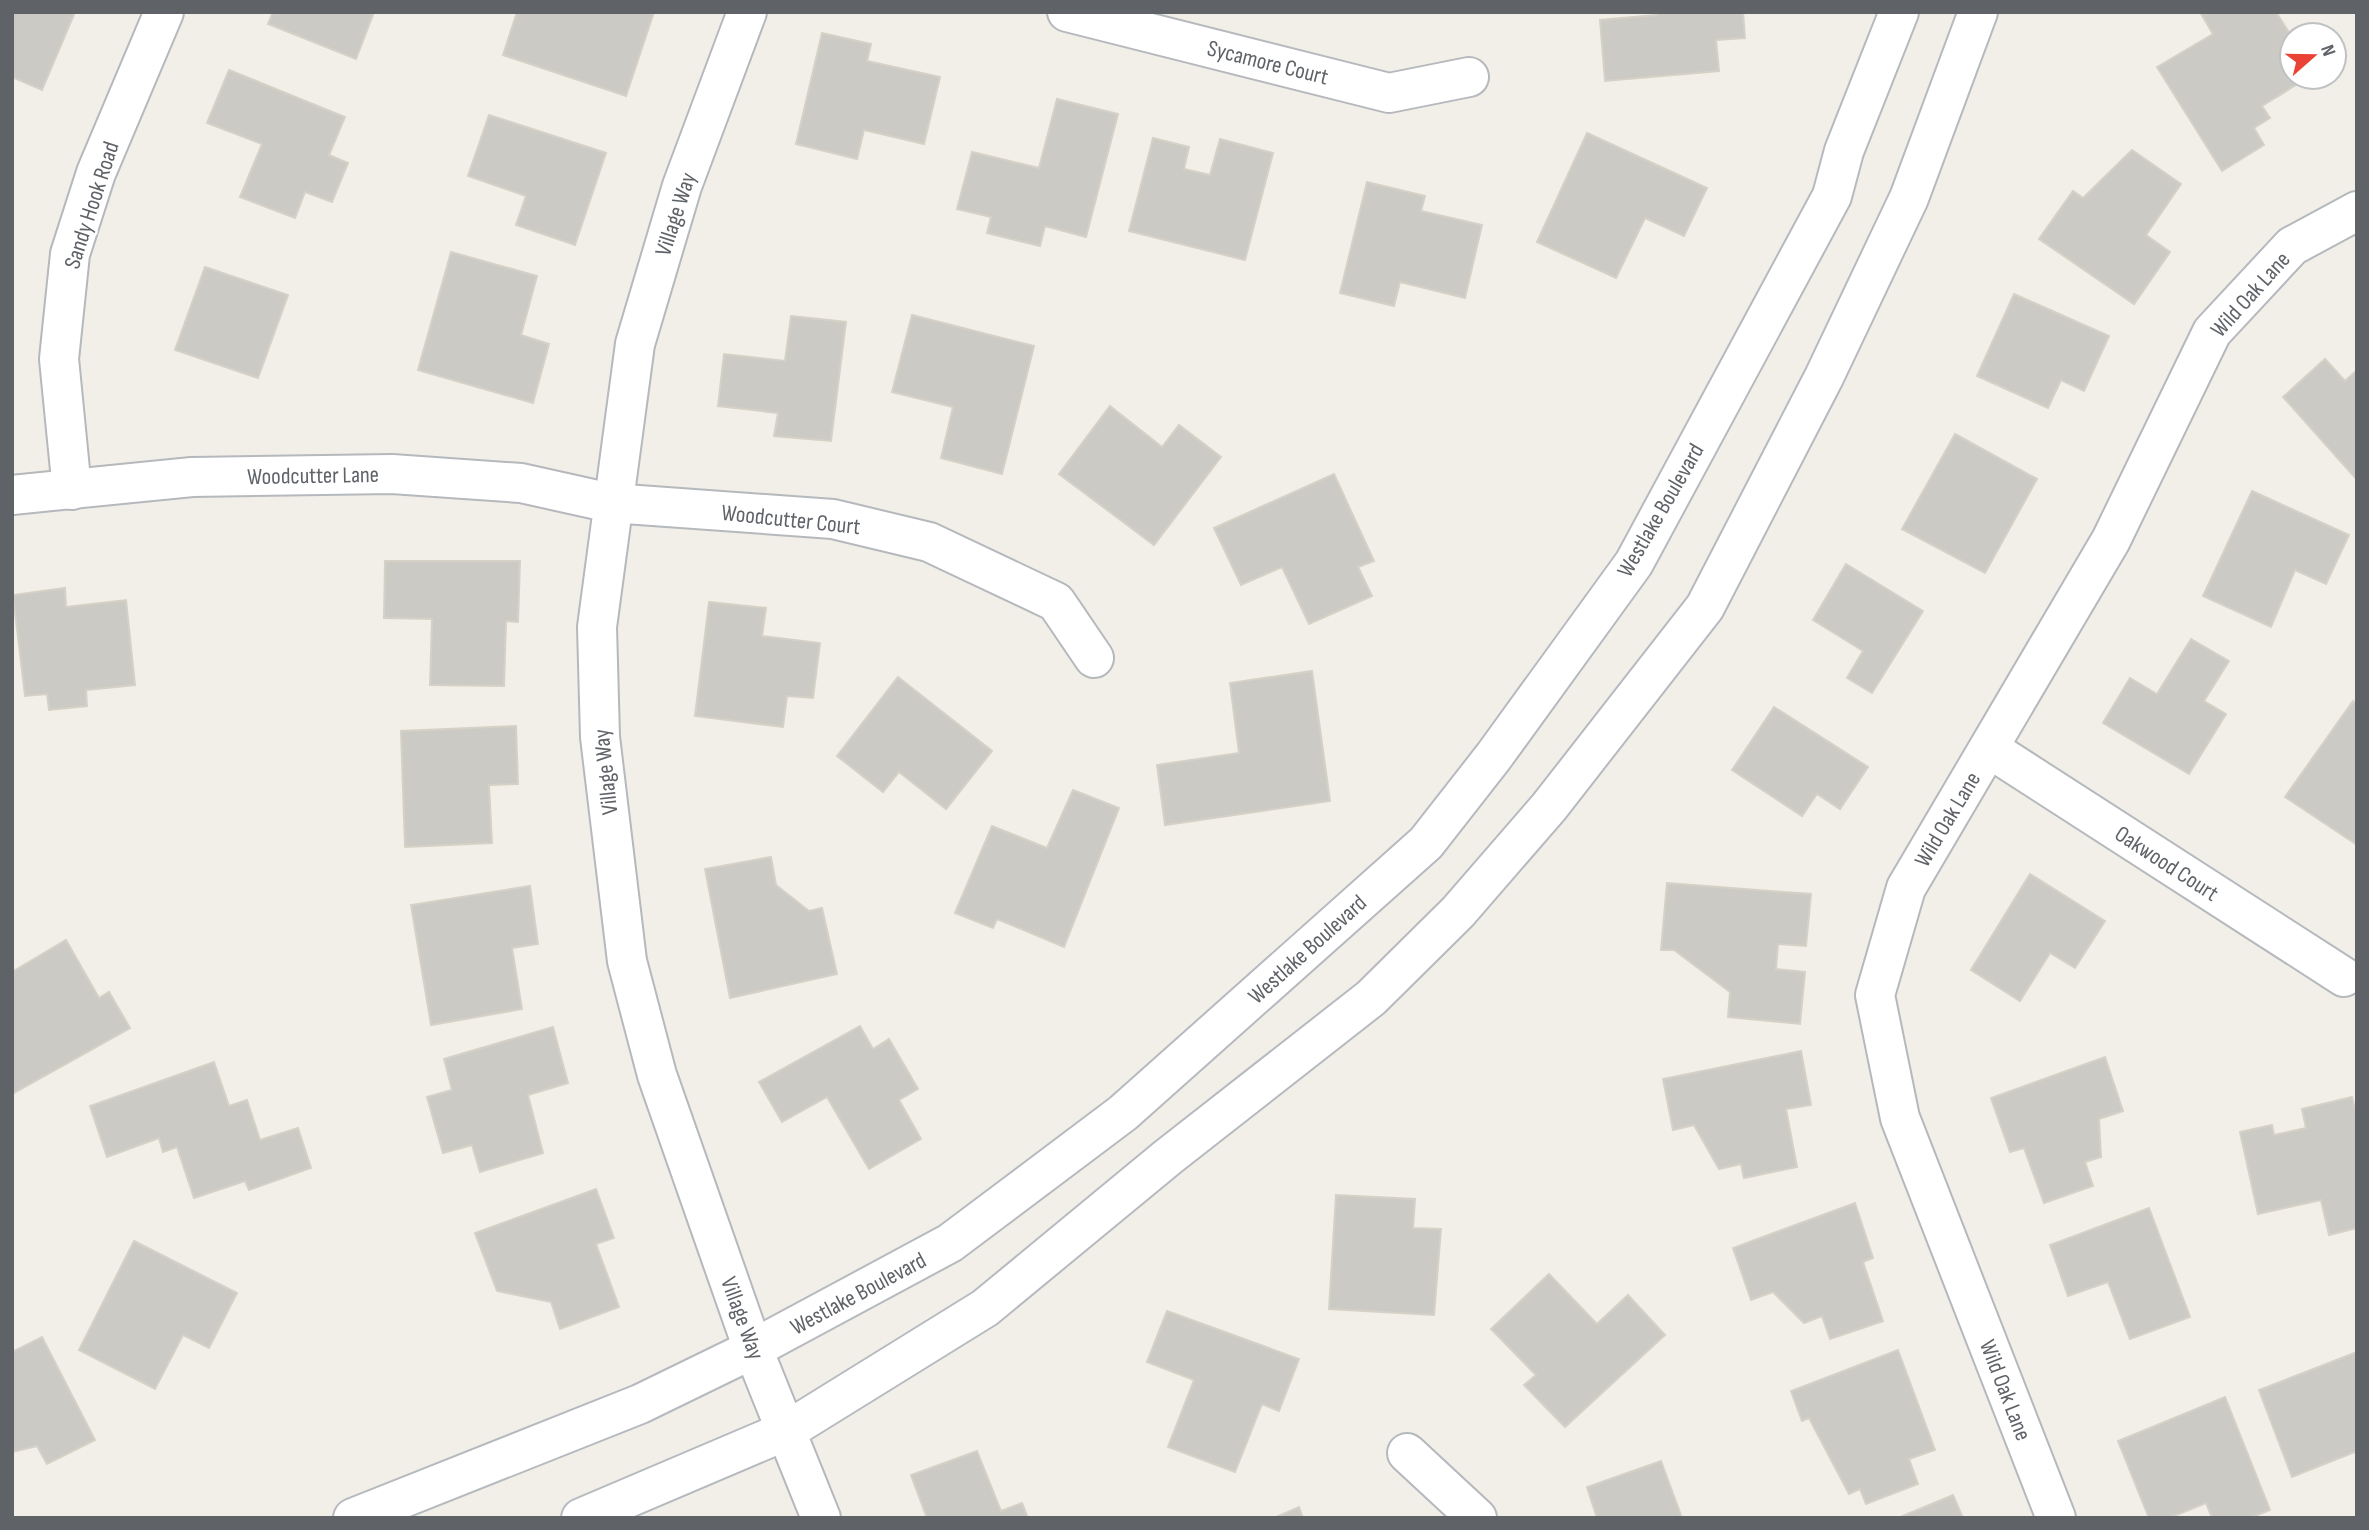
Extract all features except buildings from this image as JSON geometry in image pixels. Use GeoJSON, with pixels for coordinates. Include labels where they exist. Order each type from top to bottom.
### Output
{"type":"FeatureCollection","features":[{"type":"Feature","properties":{"kind":"street","name":"Sandy Hook Road"},"geometry":{"type":"LineString","coordinates":[[72,490],[59,359],[70,254],[96,173],[164,12]]}},
{"type":"Feature","properties":{"kind":"street","name":"Village Way"},"geometry":{"type":"LineString","coordinates":[[747,12],[682,186],[635,344],[611,503],[597,627],[600,737],[627,961],[657,1075],[753,1349],[788,1430],[821,1518]]}},
{"type":"Feature","properties":{"kind":"street","name":"Sycamore Court"},"geometry":{"type":"LineString","coordinates":[[1067,12],[1389,93],[1469,77]]}},
{"type":"Feature","properties":{"kind":"street","name":"Westlake Boulevard"},"geometry":{"type":"LineString","coordinates":[[353,1518],[640,1404],[753,1349],[960,1235],[1122,1112],[1426,843],[1494,756],[1634,563],[1832,196],[1844,152],[1899,12]]}},
{"type":"Feature","properties":{"kind":"street"},"geometry":{"type":"LineString","coordinates":[[582,1518],[788,1430],[985,1308],[1168,1157],[1370,998],[1458,912],[1549,807],[1705,607],[1824,377],[1909,198],[1978,12]]}},
{"type":"Feature","properties":{"kind":"street","name":"Wild Oak Lane"},"geometry":{"type":"LineString","coordinates":[[2056,1518],[1900,1118],[1875,995],[1906,888],[2111,540],[2212,332],[2292,246],[2357,211]]}},
{"type":"Feature","properties":{"kind":"street","name":"Woodcutter Lane"},"geometry":{"type":"LineString","coordinates":[[12,495],[192,477],[392,474],[521,483],[611,503]]}},
{"type":"Feature","properties":{"kind":"street","name":"Woodcutter Court"},"geometry":{"type":"LineString","coordinates":[[611,503],[833,519],[929,542],[1056,602],[1094,658]]}},
{"type":"Feature","properties":{"kind":"street","name":"Oakwood Court"},"geometry":{"type":"LineString","coordinates":[[1990,749],[2344,977]]}},
{"type":"Feature","properties":{"kind":"street"},"geometry":{"type":"LineString","coordinates":[[1406,1453],[1477,1518]]}}]}
